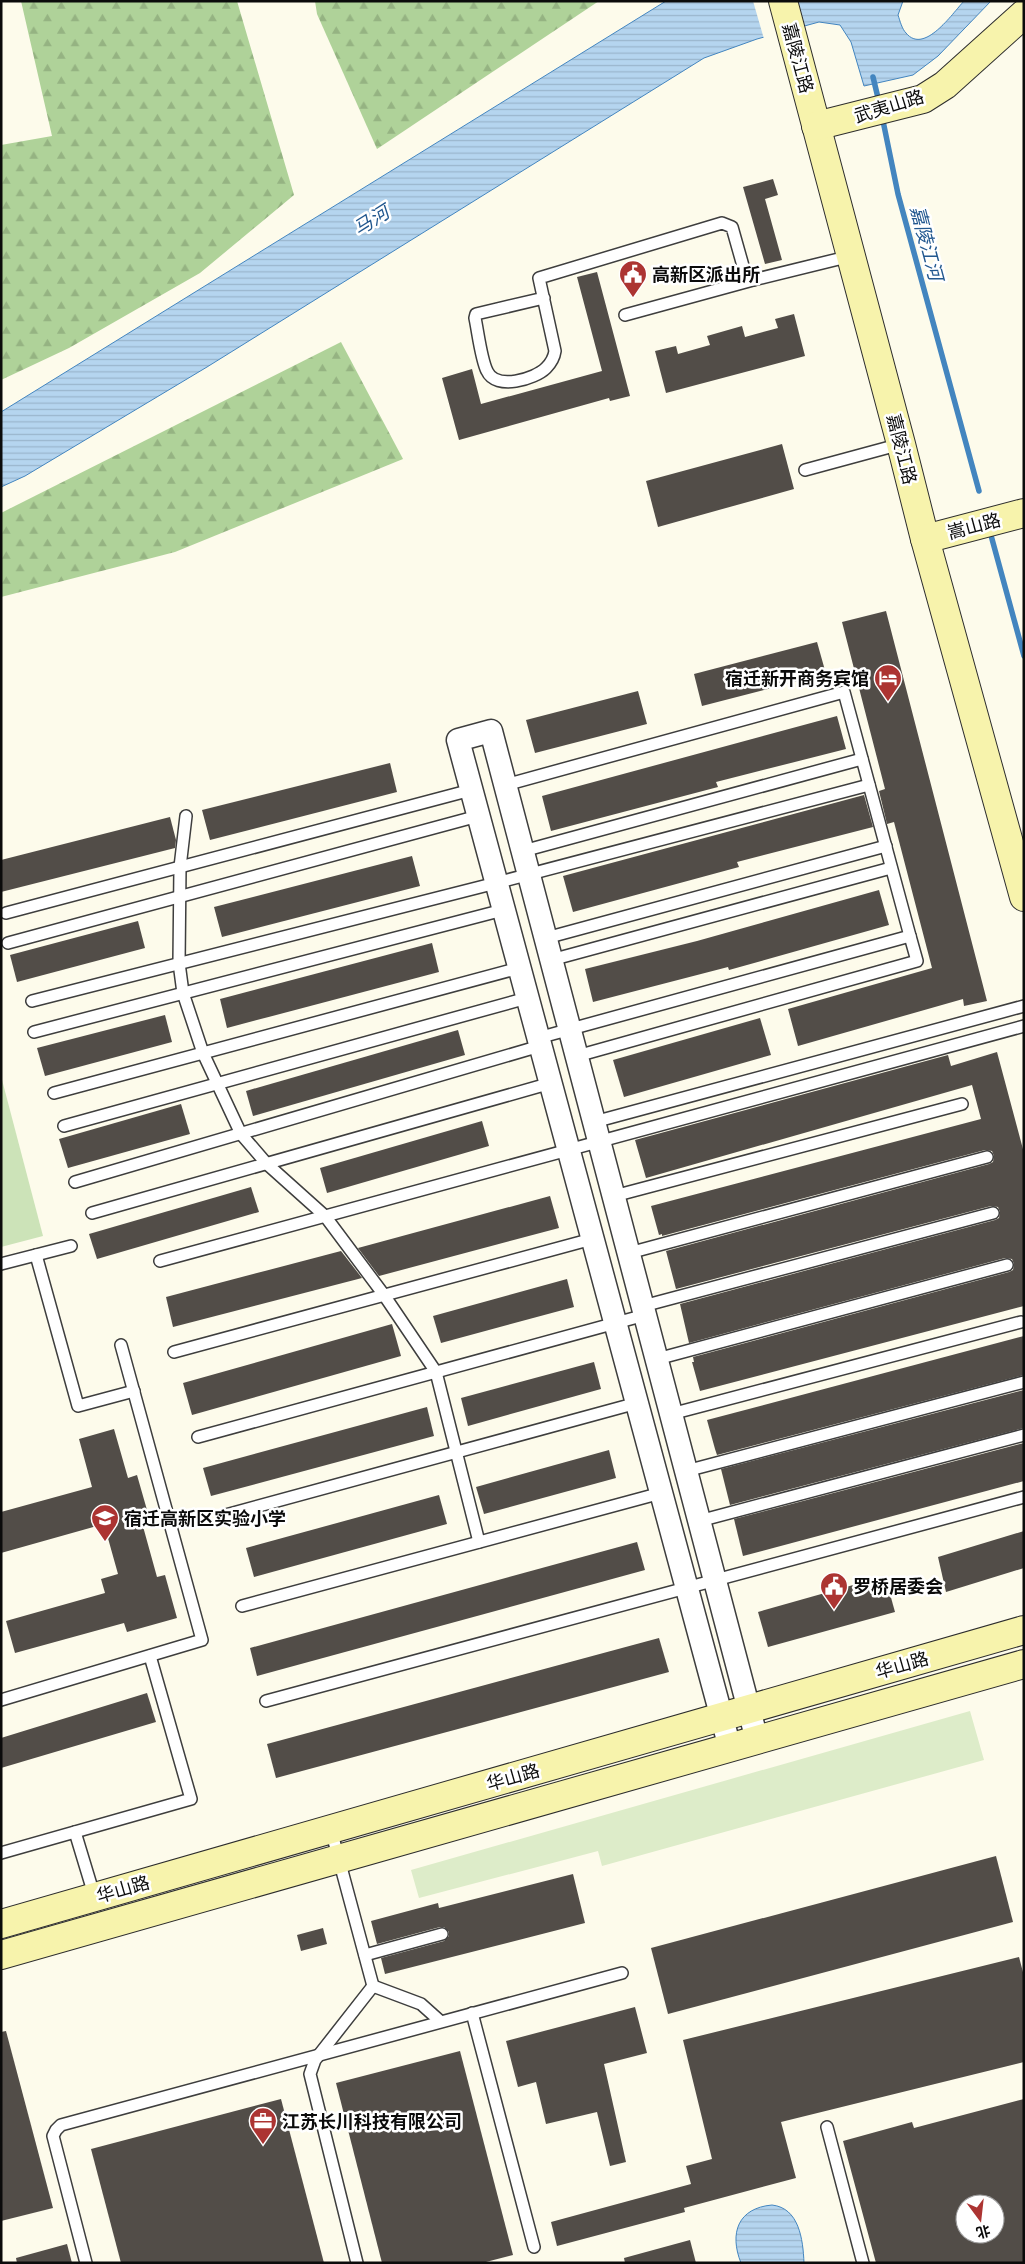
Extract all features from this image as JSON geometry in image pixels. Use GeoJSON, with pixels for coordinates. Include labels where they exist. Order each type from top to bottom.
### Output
{"type":"FeatureCollection","features":[{"type":"Feature","properties":{"kind":"street","name":"嘉陵江路"},"geometry":{"type":"LineString","coordinates":[[783,1],[901,444],[924,539],[1024,897]]}},
{"type":"Feature","properties":{"kind":"street","name":"武夷山路"},"geometry":{"type":"LineString","coordinates":[[816,126],[923,99],[945,85],[1024,14]]}},
{"type":"Feature","properties":{"kind":"street","name":"嵩山路"},"geometry":{"type":"LineString","coordinates":[[924,539],[1024,513]]}},
{"type":"Feature","properties":{"kind":"street"},"geometry":{"type":"LineString","coordinates":[[730,1748],[458,740],[491,731],[756,1740]]}},
{"type":"Feature","properties":{"kind":"street","name":"华山路"},"geometry":{"type":"LineString","coordinates":[[1,1924],[1024,1630]]}},
{"type":"Feature","properties":{"kind":"street","name":"华山路"},"geometry":{"type":"LineString","coordinates":[[1,1955],[1024,1664]]}},
{"type":"Feature","properties":{"kind":"lane"},"geometry":{"type":"LineString","coordinates":[[544,298],[476,314],[475,318],[487,372],[497,380],[504,381],[531,376],[541,372],[553,359],[555,351],[544,298],[539,278],[722,223],[732,227],[745,273],[748,279],[753,280]]}},
{"type":"Feature","properties":{"kind":"lane"},"geometry":{"type":"LineString","coordinates":[[625,315],[753,280],[851,256]]}},
{"type":"Feature","properties":{"kind":"lane"},"geometry":{"type":"LineString","coordinates":[[805,470],[901,444]]}},
{"type":"Feature","properties":{"kind":"lane"},"geometry":{"type":"LineString","coordinates":[[505,785],[844,692],[917,961],[577,1056]]}},
{"type":"Feature","properties":{"kind":"lane"},"geometry":{"type":"LineString","coordinates":[[523,851],[862,759]]}},
{"type":"Feature","properties":{"kind":"lane"},"geometry":{"type":"LineString","coordinates":[[32,1001],[496,884],[869,785]]}},
{"type":"Feature","properties":{"kind":"lane"},"geometry":{"type":"LineString","coordinates":[[6,913],[471,790]]}},
{"type":"Feature","properties":{"kind":"lane"},"geometry":{"type":"LineString","coordinates":[[186,816],[180,867],[179,964],[183,993],[204,1053],[241,1134],[266,1164],[325,1216],[384,1295],[436,1372],[480,1542]]}},
{"type":"Feature","properties":{"kind":"lane"},"geometry":{"type":"LineString","coordinates":[[8,943],[478,816]]}},
{"type":"Feature","properties":{"kind":"lane"},"geometry":{"type":"LineString","coordinates":[[549,949],[886,846]]}},
{"type":"Feature","properties":{"kind":"lane"},"geometry":{"type":"LineString","coordinates":[[549,949],[891,868]]}},
{"type":"Feature","properties":{"kind":"lane"},"geometry":{"type":"LineString","coordinates":[[34,1032],[503,910]]}},
{"type":"Feature","properties":{"kind":"lane"},"geometry":{"type":"LineString","coordinates":[[75,1182],[241,1134],[539,1042],[570,1029],[910,936]]}},
{"type":"Feature","properties":{"kind":"lane"},"geometry":{"type":"LineString","coordinates":[[54,1093],[519,968]]}},
{"type":"Feature","properties":{"kind":"lane"},"geometry":{"type":"LineString","coordinates":[[64,1126],[527,998]]}},
{"type":"Feature","properties":{"kind":"lane"},"geometry":{"type":"LineString","coordinates":[[160,1261],[568,1150],[597,1132],[1024,1006]]}},
{"type":"Feature","properties":{"kind":"lane"},"geometry":{"type":"LineString","coordinates":[[597,1132],[1024,1026]]}},
{"type":"Feature","properties":{"kind":"lane"},"geometry":{"type":"LineString","coordinates":[[92,1213],[550,1083]]}},
{"type":"Feature","properties":{"kind":"lane"},"geometry":{"type":"LineString","coordinates":[[614,1196],[962,1104]]}},
{"type":"Feature","properties":{"kind":"lane"},"geometry":{"type":"LineString","coordinates":[[629,1253],[987,1157]]}},
{"type":"Feature","properties":{"kind":"lane"},"geometry":{"type":"LineString","coordinates":[[198,1437],[615,1322],[644,1310],[993,1213]]}},
{"type":"Feature","properties":{"kind":"lane"},"geometry":{"type":"LineString","coordinates":[[174,1352],[592,1239]]}},
{"type":"Feature","properties":{"kind":"lane"},"geometry":{"type":"LineString","coordinates":[[1,1264],[72,1246]]}},
{"type":"Feature","properties":{"kind":"lane"},"geometry":{"type":"LineString","coordinates":[[36,1255],[78,1406],[134,1391]]}},
{"type":"Feature","properties":{"kind":"lane"},"geometry":{"type":"LineString","coordinates":[[657,1359],[1007,1265]]}},
{"type":"Feature","properties":{"kind":"lane"},"geometry":{"type":"LineString","coordinates":[[671,1414],[1021,1322]]}},
{"type":"Feature","properties":{"kind":"lane"},"geometry":{"type":"LineString","coordinates":[[2,1696],[202,1640],[121,1345]]}},
{"type":"Feature","properties":{"kind":"lane"},"geometry":{"type":"LineString","coordinates":[[686,1471],[1024,1382]]}},
{"type":"Feature","properties":{"kind":"lane"},"geometry":{"type":"LineString","coordinates":[[222,1516],[637,1403]]}},
{"type":"Feature","properties":{"kind":"lane"},"geometry":{"type":"LineString","coordinates":[[699,1521],[1024,1435]]}},
{"type":"Feature","properties":{"kind":"lane"},"geometry":{"type":"LineString","coordinates":[[242,1606],[661,1493]]}},
{"type":"Feature","properties":{"kind":"lane"},"geometry":{"type":"LineString","coordinates":[[266,1702],[1024,1497]]}},
{"type":"Feature","properties":{"kind":"lane"},"geometry":{"type":"LineString","coordinates":[[1,1853],[191,1799],[150,1656]]}},
{"type":"Feature","properties":{"kind":"lane"},"geometry":{"type":"LineString","coordinates":[[331,1830],[373,1986]]}},
{"type":"Feature","properties":{"kind":"lane"},"geometry":{"type":"LineString","coordinates":[[75,1832],[95,1898]]}},
{"type":"Feature","properties":{"kind":"lane"},"geometry":{"type":"LineString","coordinates":[[364,1955],[442,1934]]}},
{"type":"Feature","properties":{"kind":"lane"},"geometry":{"type":"LineString","coordinates":[[86,2263],[55,2148],[53,2136],[61,2125],[622,1972]]}},
{"type":"Feature","properties":{"kind":"lane"},"geometry":{"type":"LineString","coordinates":[[373,1986],[421,2004],[440,2021]]}},
{"type":"Feature","properties":{"kind":"lane"},"geometry":{"type":"LineString","coordinates":[[357,2263],[310,2074],[319,2055],[373,1986]]}},
{"type":"Feature","properties":{"kind":"lane"},"geometry":{"type":"LineString","coordinates":[[472,2013],[534,2247]]}},
{"type":"Feature","properties":{"kind":"lane"},"geometry":{"type":"LineString","coordinates":[[827,2126],[863,2263]]}},
{"type":"Feature","properties":{"kind":"green space"},"geometry":{"type":"Polygon","coordinates":[[[21,1],[237,1],[294,195],[200,273],[69,348],[1,380],[1,145],[52,136],[21,1]]]}},
{"type":"Feature","properties":{"kind":"green space"},"geometry":{"type":"Polygon","coordinates":[[[315,1],[599,1],[377,149],[317,14],[315,1]]]}},
{"type":"Feature","properties":{"kind":"green space"},"geometry":{"type":"Polygon","coordinates":[[[341,342],[403,459],[175,552],[1,597],[1,513],[341,342]]]}},
{"type":"Feature","properties":{"kind":"green space"},"geometry":{"type":"Polygon","coordinates":[[[1,1076],[43,1236],[1,1247],[1,1076]]]}},
{"type":"Feature","properties":{"kind":"green space"},"geometry":{"type":"Polygon","coordinates":[[[970,1711],[984,1760],[602,1866],[598,1851],[419,1898],[411,1870],[970,1711]]]}},
{"type":"Feature","properties":{"kind":"water","name":"马河"},"geometry":{"type":"Polygon","coordinates":[[[666,1],[903,1],[898,15],[902,27],[913,38],[921,39],[929,36],[945,23],[964,1],[991,1],[938,56],[913,75],[864,86],[851,42],[840,25],[819,22],[757,39],[704,58],[207,367],[25,476],[1,487],[1,412],[666,1]]]}},
{"type":"Feature","properties":{"kind":"water"},"geometry":{"type":"Polygon","coordinates":[[[772,2205],[781,2207],[794,2218],[801,2235],[804,2263],[741,2263],[736,2242],[739,2224],[751,2211],[772,2205]]]}},
{"type":"Feature","properties":{"kind":"pier"},"geometry":{"type":"Polygon","coordinates":[[[753,1],[794,1],[801,29],[764,39],[753,1]]]}},
{"type":"Feature","properties":{"kind":"building"},"geometry":{"type":"Polygon","coordinates":[[[773,179],[778,195],[765,199],[782,260],[765,264],[743,187],[773,179]]]}},
{"type":"Feature","properties":{"kind":"building"},"geometry":{"type":"Polygon","coordinates":[[[597,272],[630,396],[610,401],[609,398],[459,440],[442,378],[472,369],[481,404],[602,371],[577,277],[597,272]]]}},
{"type":"Feature","properties":{"kind":"building"},"geometry":{"type":"Polygon","coordinates":[[[794,314],[805,356],[666,393],[655,351],[676,346],[678,354],[710,345],[707,336],[742,326],[745,337],[778,328],[775,319],[794,314]]]}},
{"type":"Feature","properties":{"kind":"building"},"geometry":{"type":"Polygon","coordinates":[[[782,444],[794,489],[658,527],[646,481],[782,444]]]}},
{"type":"Feature","properties":{"kind":"building"},"geometry":{"type":"Polygon","coordinates":[[[886,611],[987,1001],[964,1006],[963,999],[798,1046],[788,1009],[932,968],[894,822],[887,824],[879,791],[885,789],[842,622],[886,611]]]}},
{"type":"Feature","properties":{"kind":"building"},"geometry":{"type":"Polygon","coordinates":[[[817,642],[826,674],[702,706],[694,674],[817,642]]]}},
{"type":"Feature","properties":{"kind":"building"},"geometry":{"type":"Polygon","coordinates":[[[638,691],[647,724],[535,753],[526,720],[638,691]]]}},
{"type":"Feature","properties":{"kind":"building"},"geometry":{"type":"Polygon","coordinates":[[[837,716],[846,749],[716,782],[718,787],[551,831],[542,796],[837,716]]]}},
{"type":"Feature","properties":{"kind":"building"},"geometry":{"type":"Polygon","coordinates":[[[390,763],[397,792],[210,840],[202,810],[390,763]]]}},
{"type":"Feature","properties":{"kind":"building"},"geometry":{"type":"Polygon","coordinates":[[[864,795],[873,827],[737,862],[739,867],[573,912],[563,876],[864,795]]]}},
{"type":"Feature","properties":{"kind":"building"},"geometry":{"type":"Polygon","coordinates":[[[170,817],[176,840],[175,848],[1,892],[1,860],[170,817]]]}},
{"type":"Feature","properties":{"kind":"building"},"geometry":{"type":"Polygon","coordinates":[[[412,856],[420,886],[222,937],[214,907],[412,856]]]}},
{"type":"Feature","properties":{"kind":"building"},"geometry":{"type":"Polygon","coordinates":[[[879,890],[889,925],[729,970],[728,967],[593,1002],[585,969],[697,941],[879,890]]]}},
{"type":"Feature","properties":{"kind":"building"},"geometry":{"type":"Polygon","coordinates":[[[138,921],[145,948],[17,982],[10,955],[138,921]]]}},
{"type":"Feature","properties":{"kind":"building"},"geometry":{"type":"Polygon","coordinates":[[[432,943],[439,972],[227,1028],[220,999],[432,943]]]}},
{"type":"Feature","properties":{"kind":"building"},"geometry":{"type":"Polygon","coordinates":[[[165,1015],[172,1042],[45,1076],[37,1048],[165,1015]]]}},
{"type":"Feature","properties":{"kind":"building"},"geometry":{"type":"Polygon","coordinates":[[[760,1018],[771,1055],[624,1097],[613,1060],[760,1018]]]}},
{"type":"Feature","properties":{"kind":"building"},"geometry":{"type":"Polygon","coordinates":[[[458,1030],[465,1055],[253,1116],[246,1091],[458,1030]]]}},
{"type":"Feature","properties":{"kind":"building"},"geometry":{"type":"Polygon","coordinates":[[[997,1052],[1024,1153],[1024,1306],[700,1391],[692,1362],[694,1362],[693,1357],[1009,1272],[1013,1270],[1014,1264],[1012,1259],[1005,1258],[689,1343],[680,1304],[995,1220],[999,1218],[1000,1212],[998,1207],[991,1206],[676,1289],[666,1251],[989,1164],[993,1162],[994,1156],[992,1151],[985,1150],[662,1236],[662,1234],[659,1235],[651,1206],[981,1119],[972,1085],[646,1178],[635,1140],[948,1055],[951,1066],[997,1052]]]}},
{"type":"Feature","properties":{"kind":"building"},"geometry":{"type":"Polygon","coordinates":[[[181,1104],[190,1134],[68,1168],[59,1139],[181,1104]]]}},
{"type":"Feature","properties":{"kind":"building"},"geometry":{"type":"Polygon","coordinates":[[[482,1121],[489,1146],[327,1193],[320,1168],[482,1121]]]}},
{"type":"Feature","properties":{"kind":"building"},"geometry":{"type":"Polygon","coordinates":[[[251,1187],[259,1212],[97,1259],[89,1234],[251,1187]]]}},
{"type":"Feature","properties":{"kind":"building"},"geometry":{"type":"Polygon","coordinates":[[[550,1196],[559,1228],[379,1276],[358,1248],[550,1196]]]}},
{"type":"Feature","properties":{"kind":"building"},"geometry":{"type":"Polygon","coordinates":[[[341,1251],[362,1278],[173,1327],[166,1297],[341,1251]]]}},
{"type":"Feature","properties":{"kind":"building"},"geometry":{"type":"Polygon","coordinates":[[[567,1279],[574,1307],[441,1343],[433,1316],[567,1279]]]}},
{"type":"Feature","properties":{"kind":"building"},"geometry":{"type":"Polygon","coordinates":[[[392,1324],[401,1356],[192,1415],[183,1383],[392,1324]]]}},
{"type":"Feature","properties":{"kind":"building"},"geometry":{"type":"Polygon","coordinates":[[[1024,1336],[1024,1375],[717,1455],[707,1420],[1024,1336]]]}},
{"type":"Feature","properties":{"kind":"building"},"geometry":{"type":"Polygon","coordinates":[[[594,1362],[601,1389],[468,1426],[461,1398],[594,1362]]]}},
{"type":"Feature","properties":{"kind":"building"},"geometry":{"type":"Polygon","coordinates":[[[1024,1390],[1024,1428],[730,1505],[721,1469],[1024,1390]]]}},
{"type":"Feature","properties":{"kind":"building"},"geometry":{"type":"Polygon","coordinates":[[[427,1407],[434,1436],[211,1496],[203,1468],[427,1407]]]}},
{"type":"Feature","properties":{"kind":"building"},"geometry":{"type":"Polygon","coordinates":[[[114,1429],[128,1478],[137,1475],[147,1510],[139,1512],[157,1577],[165,1575],[177,1618],[127,1632],[124,1623],[15,1653],[6,1621],[105,1593],[101,1579],[118,1574],[104,1524],[1,1553],[1,1512],[92,1487],[79,1439],[114,1429]]]}},
{"type":"Feature","properties":{"kind":"building"},"geometry":{"type":"Polygon","coordinates":[[[1024,1443],[1024,1481],[743,1556],[734,1519],[1024,1443]]]}},
{"type":"Feature","properties":{"kind":"building"},"geometry":{"type":"Polygon","coordinates":[[[609,1450],[616,1478],[484,1514],[476,1487],[609,1450]]]}},
{"type":"Feature","properties":{"kind":"building"},"geometry":{"type":"Polygon","coordinates":[[[439,1495],[447,1524],[254,1577],[246,1548],[439,1495]]]}},
{"type":"Feature","properties":{"kind":"building"},"geometry":{"type":"Polygon","coordinates":[[[1024,1531],[1024,1568],[946,1592],[938,1557],[1024,1531]]]}},
{"type":"Feature","properties":{"kind":"building"},"geometry":{"type":"Polygon","coordinates":[[[637,1542],[645,1570],[257,1676],[250,1648],[637,1542]]]}},
{"type":"Feature","properties":{"kind":"building"},"geometry":{"type":"Polygon","coordinates":[[[885,1576],[895,1612],[768,1647],[758,1612],[885,1576]]]}},
{"type":"Feature","properties":{"kind":"building"},"geometry":{"type":"Polygon","coordinates":[[[659,1638],[669,1672],[276,1778],[267,1744],[659,1638]]]}},
{"type":"Feature","properties":{"kind":"building"},"geometry":{"type":"Polygon","coordinates":[[[147,1693],[156,1722],[1,1768],[1,1738],[147,1693]]]}},
{"type":"Feature","properties":{"kind":"building"},"geometry":{"type":"Polygon","coordinates":[[[996,1856],[1013,1922],[668,2014],[651,1948],[996,1856]]]}},
{"type":"Feature","properties":{"kind":"building"},"geometry":{"type":"Polygon","coordinates":[[[573,1874],[585,1923],[385,1974],[381,1958],[444,1941],[449,1936],[449,1932],[444,1927],[440,1927],[377,1944],[371,1921],[438,1903],[439,1908],[573,1874]]]}},
{"type":"Feature","properties":{"kind":"building"},"geometry":{"type":"Polygon","coordinates":[[[323,1928],[327,1944],[301,1951],[297,1935],[323,1928]]]}},
{"type":"Feature","properties":{"kind":"building"},"geometry":{"type":"Polygon","coordinates":[[[1019,1957],[1024,1976],[1024,2062],[781,2122],[796,2178],[684,2208],[685,2212],[557,2246],[551,2222],[691,2184],[686,2166],[712,2159],[683,2040],[1019,1957]]]}},
{"type":"Feature","properties":{"kind":"building"},"geometry":{"type":"Polygon","coordinates":[[[635,2007],[647,2053],[604,2064],[626,2162],[610,2166],[597,2112],[546,2124],[536,2082],[518,2087],[506,2041],[635,2007]]]}},
{"type":"Feature","properties":{"kind":"building"},"geometry":{"type":"Polygon","coordinates":[[[6,2031],[53,2208],[1,2221],[1,2032],[6,2031]]]}},
{"type":"Feature","properties":{"kind":"building"},"geometry":{"type":"Polygon","coordinates":[[[460,2051],[513,2255],[482,2263],[382,2263],[336,2083],[460,2051]]]}},
{"type":"Feature","properties":{"kind":"building"},"geometry":{"type":"Polygon","coordinates":[[[281,2099],[324,2263],[121,2263],[91,2149],[281,2099]]]}},
{"type":"Feature","properties":{"kind":"building"},"geometry":{"type":"Polygon","coordinates":[[[1024,2099],[1024,2263],[876,2263],[843,2141],[912,2122],[914,2128],[1024,2099]]]}},
{"type":"Feature","properties":{"kind":"building"},"geometry":{"type":"Polygon","coordinates":[[[690,2240],[696,2263],[625,2263],[624,2258],[690,2240]]]}},
{"type":"Feature","properties":{"kind":"building"},"geometry":{"type":"Polygon","coordinates":[[[67,2244],[72,2263],[17,2263],[16,2258],[67,2244]]]}},
{"type":"Feature","properties":{"kind":"waterway","name":"嘉陵江河"},"geometry":{"type":"LineString","coordinates":[[873,77],[879,102]]}},
{"type":"Feature","properties":{"kind":"waterway","name":"嘉陵江河"},"geometry":{"type":"LineString","coordinates":[[882,116],[898,194],[979,491]]}},
{"type":"Feature","properties":{"kind":"waterway","name":"嘉陵江河"},"geometry":{"type":"LineString","coordinates":[[989,528],[1024,656]]}},
{"type":"Feature","properties":{"kind":"place","name":"高新区派出所"},"geometry":{"type":"Point","coordinates":[633,298]}},
{"type":"Feature","properties":{"kind":"place","name":"宿迁新开商务宾馆"},"geometry":{"type":"Point","coordinates":[888,702]}},
{"type":"Feature","properties":{"kind":"place","name":"宿迁高新区实验小学"},"geometry":{"type":"Point","coordinates":[105,1542]}},
{"type":"Feature","properties":{"kind":"place","name":"罗桥居委会"},"geometry":{"type":"Point","coordinates":[834,1610]}},
{"type":"Feature","properties":{"kind":"place","name":"江苏长川科技有限公司"},"geometry":{"type":"Point","coordinates":[263,2145]}}]}
